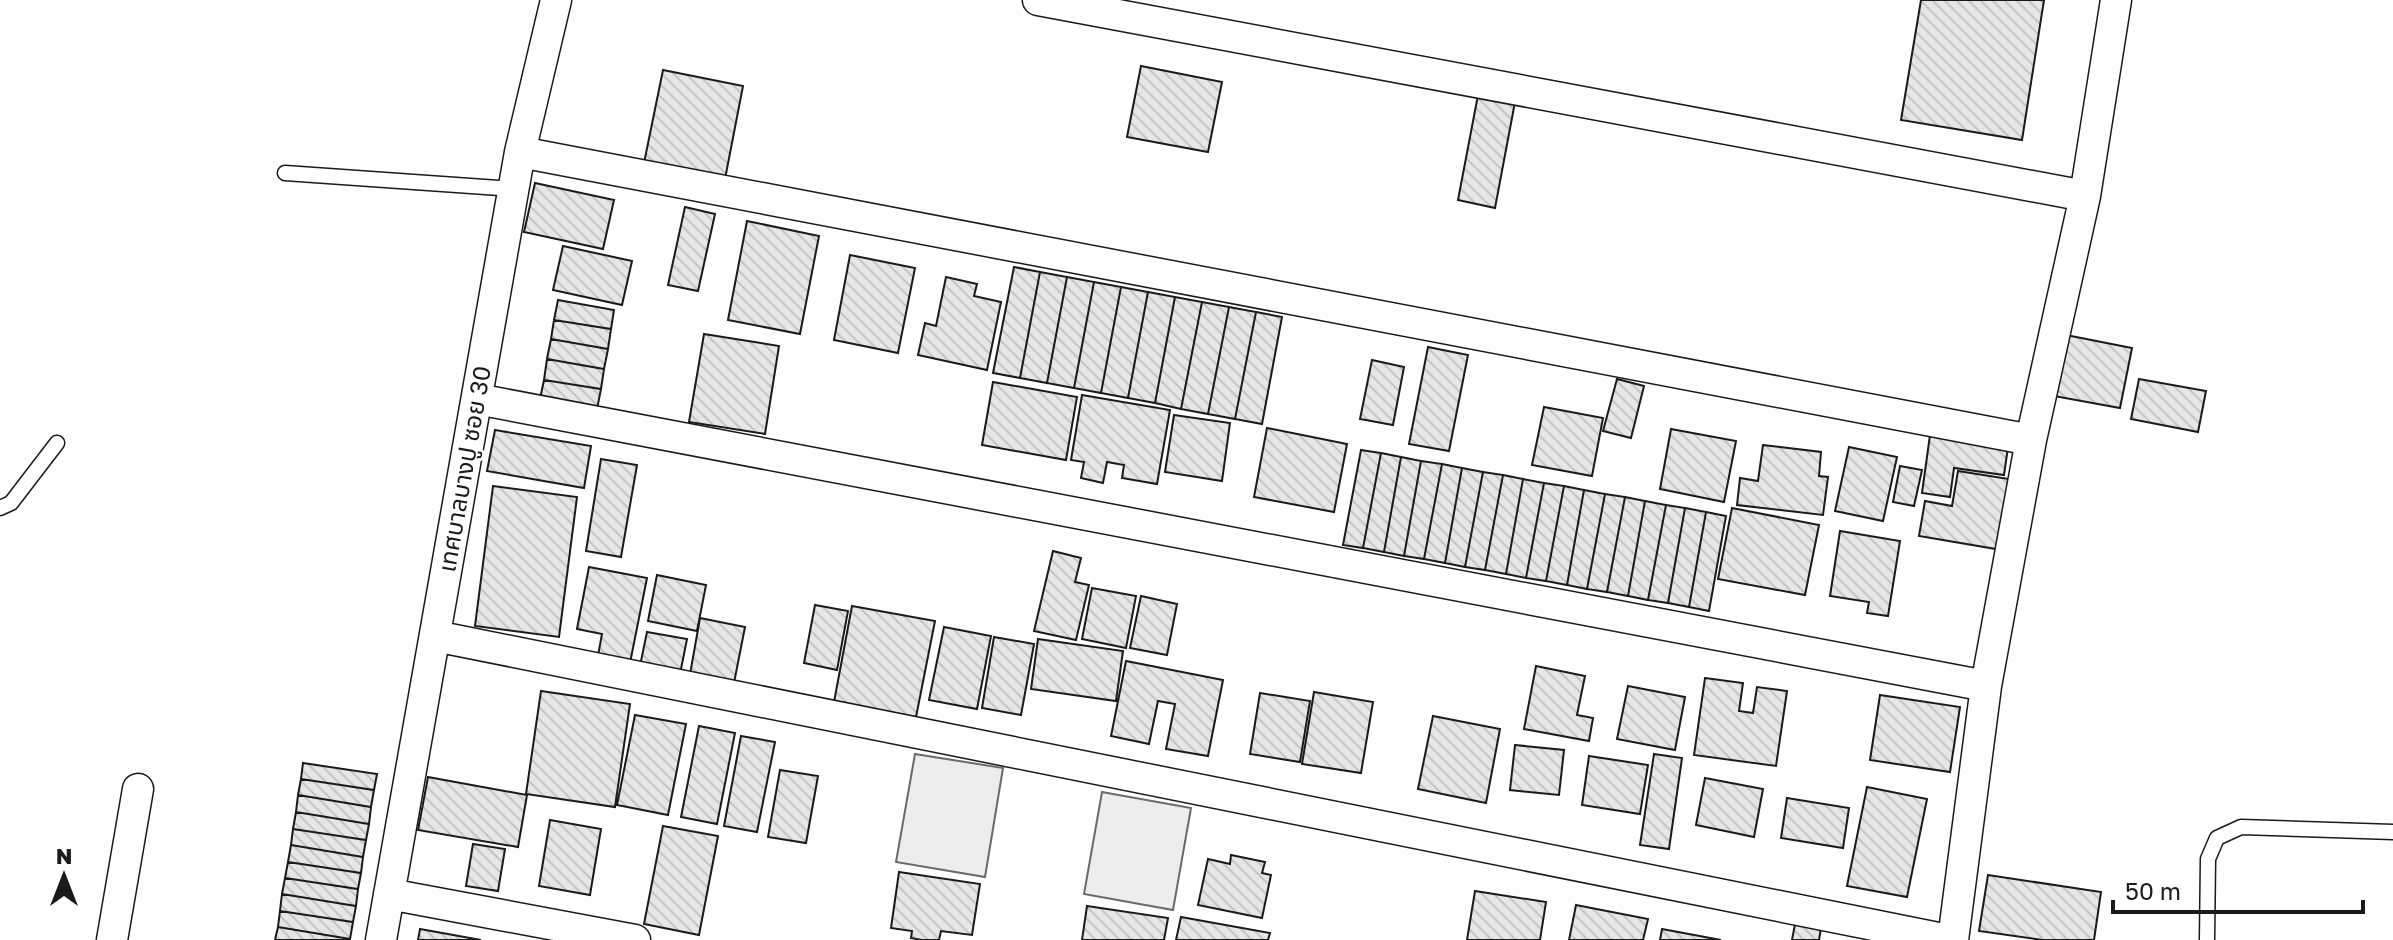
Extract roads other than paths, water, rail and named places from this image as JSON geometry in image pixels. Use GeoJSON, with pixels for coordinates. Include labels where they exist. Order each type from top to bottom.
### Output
{"type":"FeatureCollection","features":[{"type":"Feature","properties":{"kind":"street","name":"เทศบาลบางปู ซอย 30"},"geometry":{"type":"LineString","coordinates":[[381,940],[520,152],[556,0]]}},
{"type":"Feature","properties":{"kind":"street"},"geometry":{"type":"LineString","coordinates":[[1038,0],[2085,196]]}},
{"type":"Feature","properties":{"kind":"street"},"geometry":{"type":"LineString","coordinates":[[435,636],[1950,940],[1986,686],[2031,440],[2085,196],[2116,0]]}},
{"type":"Feature","properties":{"kind":"street"},"geometry":{"type":"LineString","coordinates":[[520,152],[2031,440]]}},
{"type":"Feature","properties":{"kind":"street"},"geometry":{"type":"LineString","coordinates":[[477,399],[1986,686]]}},
{"type":"Feature","properties":{"kind":"street"},"geometry":{"type":"LineString","coordinates":[[112,940],[138,789]]}},
{"type":"Feature","properties":{"kind":"street"},"geometry":{"type":"LineString","coordinates":[[389,894],[635,940]]}},
{"type":"Feature","properties":{"kind":"lane"},"geometry":{"type":"LineString","coordinates":[[285,173],[514,189]]}},
{"type":"Feature","properties":{"kind":"lane"},"geometry":{"type":"LineString","coordinates":[[0,508],[11,503],[57,443]]}},
{"type":"Feature","properties":{"kind":"lane"},"geometry":{"type":"LineString","coordinates":[[2207,940],[2208,859],[2217,838],[2241,827],[2393,832]]}}]}
